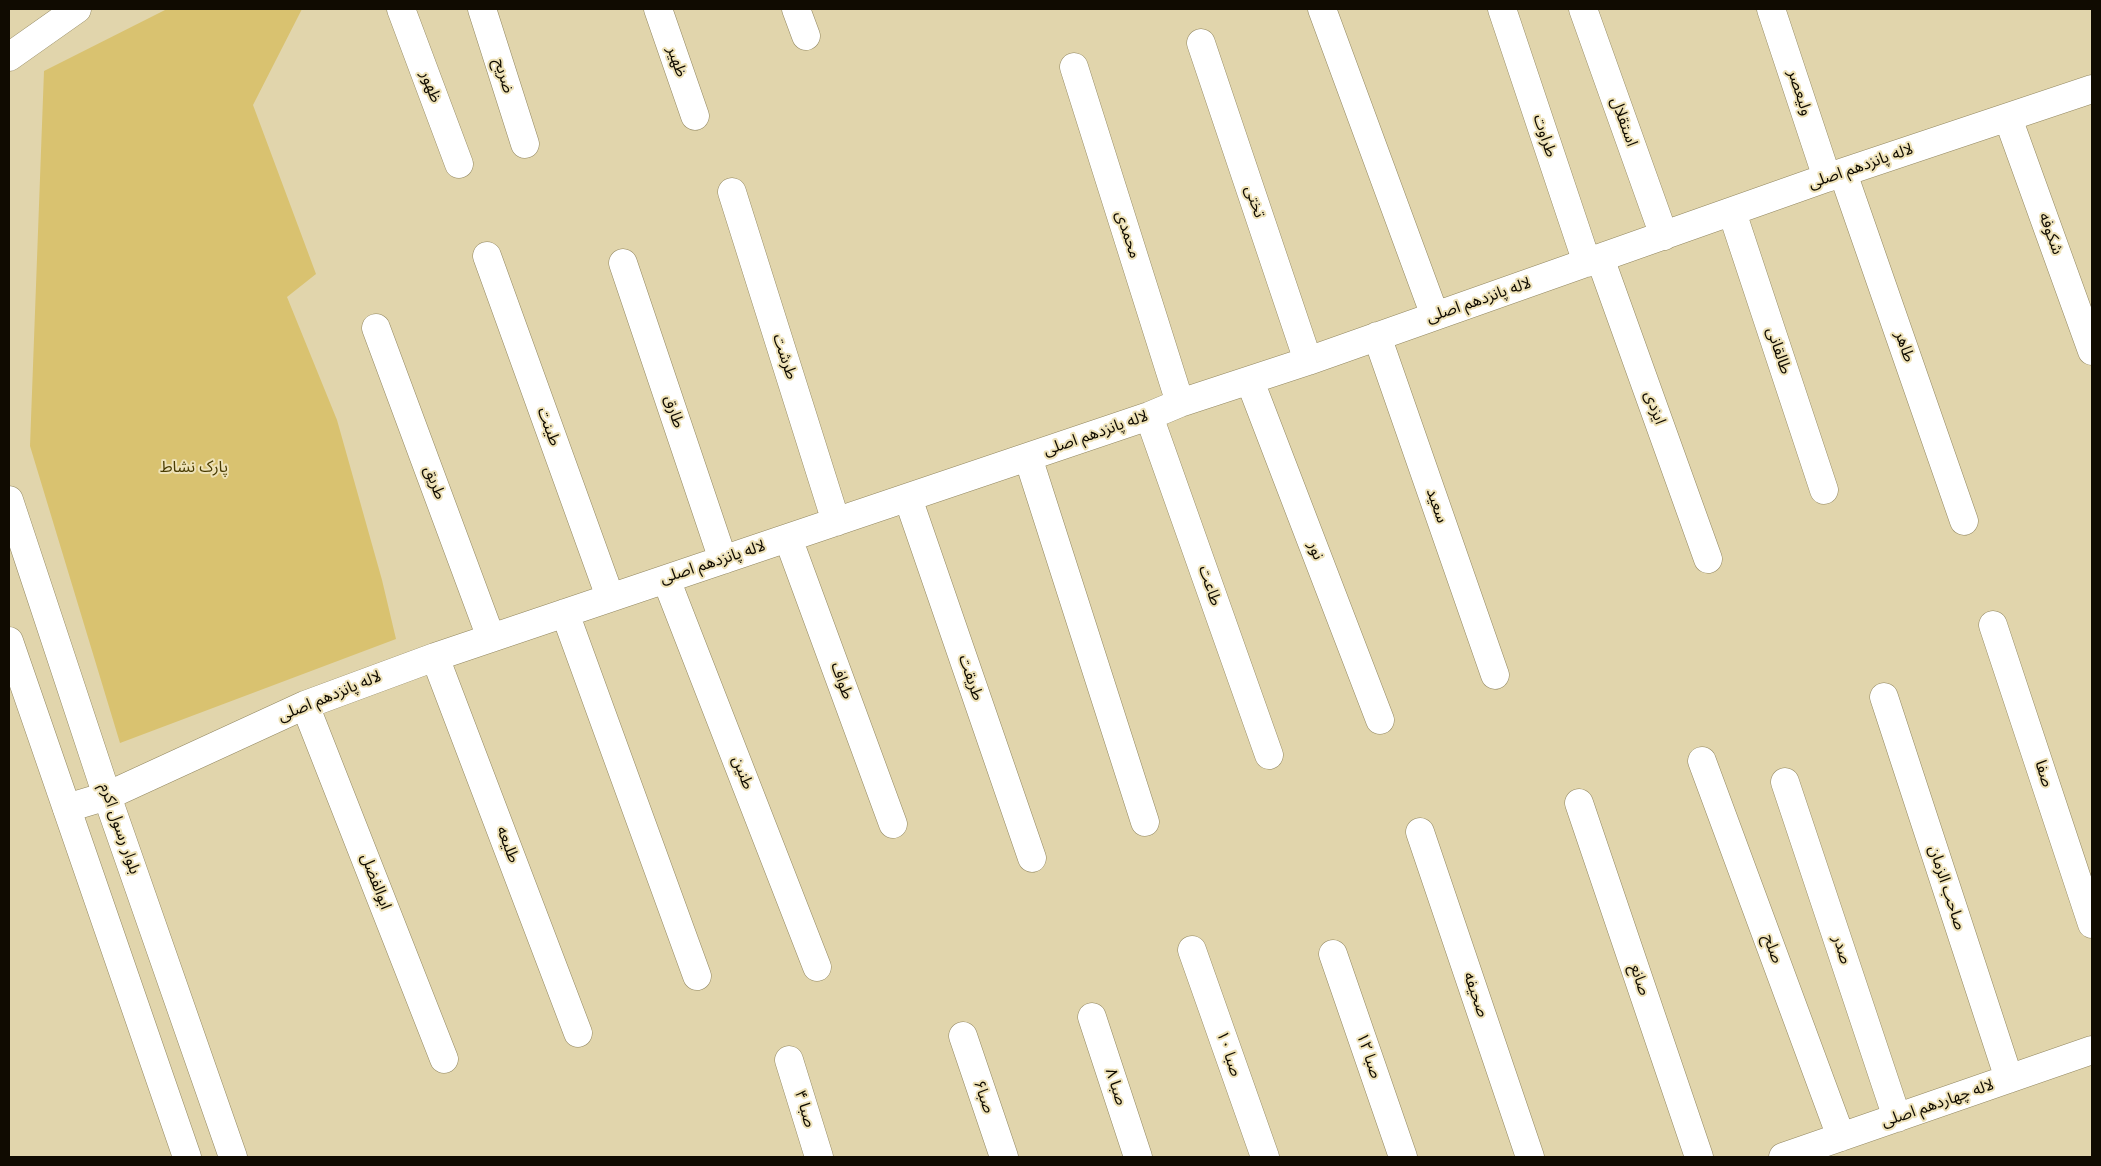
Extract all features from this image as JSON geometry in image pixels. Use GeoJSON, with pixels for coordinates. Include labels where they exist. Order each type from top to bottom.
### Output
{"type":"FeatureCollection","features":[{"type":"Feature","properties":{"kind":"street"},"geometry":{"type":"LineString","coordinates":[[9,57],[77,9]]}},
{"type":"Feature","properties":{"kind":"street","name":"ظهور"},"geometry":{"type":"LineString","coordinates":[[401,9],[459,164]]}},
{"type":"Feature","properties":{"kind":"street","name":"ضریح"},"geometry":{"type":"LineString","coordinates":[[482,9],[524,144]]}},
{"type":"Feature","properties":{"kind":"street","name":"ظهیر"},"geometry":{"type":"LineString","coordinates":[[658,9],[695,116]]}},
{"type":"Feature","properties":{"kind":"street"},"geometry":{"type":"LineString","coordinates":[[796,9],[806,36]]}},
{"type":"Feature","properties":{"kind":"street"},"geometry":{"type":"LineString","coordinates":[[1322,9],[1435,316]]}},
{"type":"Feature","properties":{"kind":"street","name":"طراوت"},"geometry":{"type":"LineString","coordinates":[[1502,9],[1593,261]]}},
{"type":"Feature","properties":{"kind":"street","name":"استقلال"},"geometry":{"type":"LineString","coordinates":[[1583,9],[1664,236]]}},
{"type":"Feature","properties":{"kind":"street","name":"ولیعصر"},"geometry":{"type":"LineString","coordinates":[[1771,9],[1835,176]]}},
{"type":"Feature","properties":{"kind":"street","name":"تختی"},"geometry":{"type":"LineString","coordinates":[[1201,42],[1308,361]]}},
{"type":"Feature","properties":{"kind":"street","name":"محمدی"},"geometry":{"type":"LineString","coordinates":[[1074,67],[1180,403]]}},
{"type":"Feature","properties":{"kind":"street","name":"لاله پانزدهم اصلی"},"geometry":{"type":"LineString","coordinates":[[67,808],[107,796],[305,705],[435,657],[1149,416],[1180,403],[1308,361],[1835,176],[2092,90]]}},
{"type":"Feature","properties":{"kind":"street","name":"شکوفه"},"geometry":{"type":"LineString","coordinates":[[2008,118],[2092,351]]}},
{"type":"Feature","properties":{"kind":"street","name":"طاهر"},"geometry":{"type":"LineString","coordinates":[[1835,176],[1964,521]]}},
{"type":"Feature","properties":{"kind":"street","name":"طرشت"},"geometry":{"type":"LineString","coordinates":[[732,192],[836,522]]}},
{"type":"Feature","properties":{"kind":"street","name":"طالقانی"},"geometry":{"type":"LineString","coordinates":[[1732,212],[1824,490]]}},
{"type":"Feature","properties":{"kind":"street","name":"طینت"},"geometry":{"type":"LineString","coordinates":[[486,256],[610,598]]}},
{"type":"Feature","properties":{"kind":"street","name":"ایزدی"},"geometry":{"type":"LineString","coordinates":[[1593,261],[1708,558]]}},
{"type":"Feature","properties":{"kind":"street","name":"طارق"},"geometry":{"type":"LineString","coordinates":[[623,264],[723,560]]}},
{"type":"Feature","properties":{"kind":"street","name":"طریق"},"geometry":{"type":"LineString","coordinates":[[376,328],[491,638]]}},
{"type":"Feature","properties":{"kind":"street","name":"سعید"},"geometry":{"type":"LineString","coordinates":[[1377,336],[1495,675]]}},
{"type":"Feature","properties":{"kind":"street","name":"نور"},"geometry":{"type":"LineString","coordinates":[[1250,381],[1380,720]]}},
{"type":"Feature","properties":{"kind":"street","name":"طاعت"},"geometry":{"type":"LineString","coordinates":[[1149,416],[1269,755]]}},
{"type":"Feature","properties":{"kind":"street"},"geometry":{"type":"LineString","coordinates":[[1028,457],[1145,822]]}},
{"type":"Feature","properties":{"kind":"street","name":"طریقت"},"geometry":{"type":"LineString","coordinates":[[908,498],[1032,858]]}},
{"type":"Feature","properties":{"kind":"street","name":"بلوار رسول اکرم"},"geometry":{"type":"LineString","coordinates":[[9,500],[107,796],[233,1157]]}},
{"type":"Feature","properties":{"kind":"street","name":"طواف"},"geometry":{"type":"LineString","coordinates":[[788,538],[893,824]]}},
{"type":"Feature","properties":{"kind":"street","name":"طنین"},"geometry":{"type":"LineString","coordinates":[[666,579],[817,967]]}},
{"type":"Feature","properties":{"kind":"street"},"geometry":{"type":"LineString","coordinates":[[565,613],[697,976]]}},
{"type":"Feature","properties":{"kind":"street","name":"صفا"},"geometry":{"type":"LineString","coordinates":[[1993,625],[2092,924]]}},
{"type":"Feature","properties":{"kind":"street"},"geometry":{"type":"LineString","coordinates":[[9,641],[187,1157]]}},
{"type":"Feature","properties":{"kind":"street","name":"طلیعه"},"geometry":{"type":"LineString","coordinates":[[435,657],[578,1033]]}},
{"type":"Feature","properties":{"kind":"street","name":"صاحب الزمان"},"geometry":{"type":"LineString","coordinates":[[1884,697],[2009,1079]]}},
{"type":"Feature","properties":{"kind":"street","name":"ابوالفضل"},"geometry":{"type":"LineString","coordinates":[[305,705],[444,1059]]}},
{"type":"Feature","properties":{"kind":"street","name":"صلح"},"geometry":{"type":"LineString","coordinates":[[1702,761],[1841,1137]]}},
{"type":"Feature","properties":{"kind":"street","name":"صدر"},"geometry":{"type":"LineString","coordinates":[[1785,782],[1897,1118]]}},
{"type":"Feature","properties":{"kind":"street","name":"صانع"},"geometry":{"type":"LineString","coordinates":[[1579,803],[1699,1157]]}},
{"type":"Feature","properties":{"kind":"street","name":"صحیفه"},"geometry":{"type":"LineString","coordinates":[[1420,832],[1530,1157]]}},
{"type":"Feature","properties":{"kind":"street","name":"صبا ۱۰"},"geometry":{"type":"LineString","coordinates":[[1192,950],[1264,1157]]}},
{"type":"Feature","properties":{"kind":"street","name":"صبا ۱۲"},"geometry":{"type":"LineString","coordinates":[[1333,954],[1403,1157]]}},
{"type":"Feature","properties":{"kind":"street","name":"صبا ۸"},"geometry":{"type":"LineString","coordinates":[[1092,1017],[1138,1157]]}},
{"type":"Feature","properties":{"kind":"street","name":"صبا۶"},"geometry":{"type":"LineString","coordinates":[[963,1036],[1004,1157]]}},
{"type":"Feature","properties":{"kind":"street","name":"لاله چهاردهم اصلی"},"geometry":{"type":"LineString","coordinates":[[1783,1157],[2092,1050]]}},
{"type":"Feature","properties":{"kind":"street","name":"صبا ۴"},"geometry":{"type":"LineString","coordinates":[[789,1060],[819,1157]]}},
{"type":"Feature","properties":{"kind":"green space","name":"پارک نشاط"},"geometry":{"type":"Polygon","coordinates":[[[167,9],[302,9],[253,105],[316,274],[287,297],[337,420],[382,580],[396,639],[120,743],[30,446],[44,71],[167,9]]]}}]}
